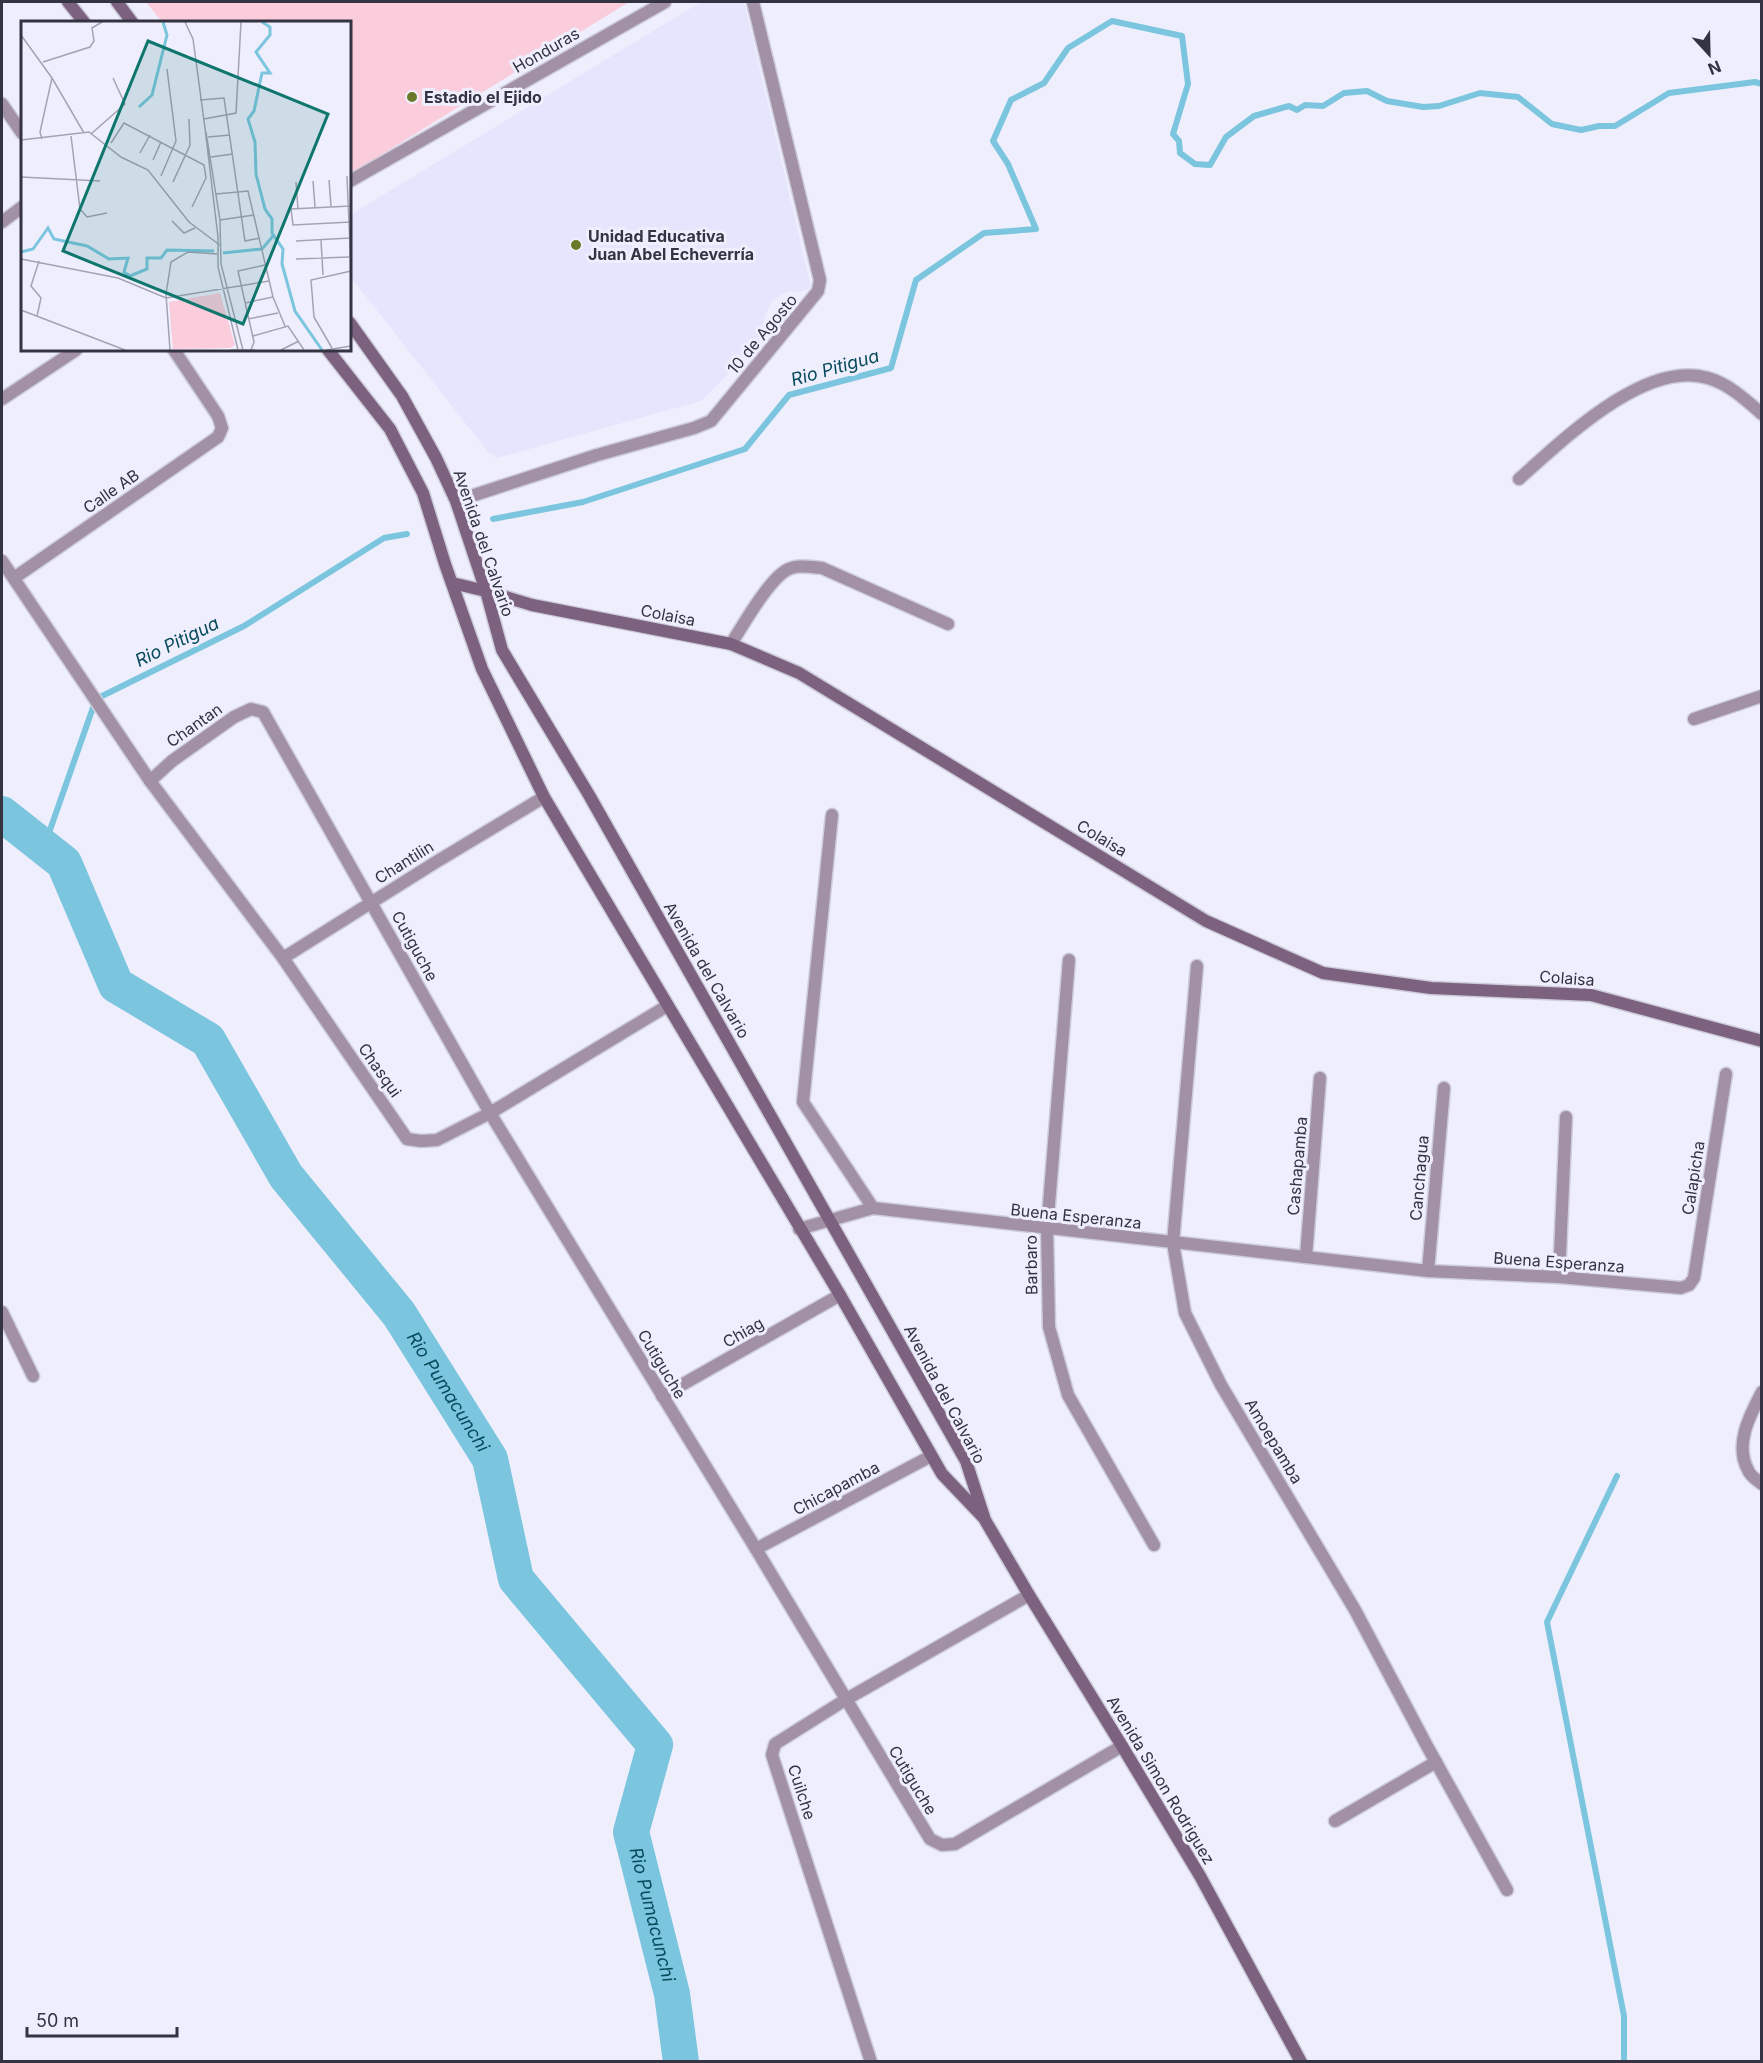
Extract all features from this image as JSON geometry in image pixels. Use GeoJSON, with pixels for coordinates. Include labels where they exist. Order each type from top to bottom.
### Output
{"type":"FeatureCollection","features":[{"type":"Feature","properties":{"kind":"street"},"geometry":{"type":"LineString","coordinates":[[68,2],[83,21]]}},
{"type":"Feature","properties":{"kind":"street"},"geometry":{"type":"LineString","coordinates":[[117,2],[131,21]]}},
{"type":"Feature","properties":{"kind":"street","name":"Honduras"},"geometry":{"type":"LineString","coordinates":[[351,180],[665,2]]}},
{"type":"Feature","properties":{"kind":"street","name":"10 de Agosto"},"geometry":{"type":"LineString","coordinates":[[456,501],[597,455],[694,429],[711,421],[818,291],[820,280],[753,2]]}},
{"type":"Feature","properties":{"kind":"street"},"geometry":{"type":"LineString","coordinates":[[2,104],[21,132]]}},
{"type":"Feature","properties":{"kind":"street"},"geometry":{"type":"LineString","coordinates":[[2,222],[21,208]]}},
{"type":"Feature","properties":{"kind":"street","name":"Avenida del Calvario"},"geometry":{"type":"LineString","coordinates":[[351,324],[402,396],[436,458],[456,501],[486,591],[502,650],[589,795],[966,1461],[985,1520]]}},
{"type":"Feature","properties":{"kind":"street"},"geometry":{"type":"LineString","coordinates":[[2,399],[74,351]]}},
{"type":"Feature","properties":{"kind":"street","name":"Calle AB"},"geometry":{"type":"LineString","coordinates":[[14,578],[218,437],[222,428],[218,416],[175,351]]}},
{"type":"Feature","properties":{"kind":"street"},"geometry":{"type":"LineString","coordinates":[[329,351],[390,429],[423,493],[482,669],[544,797],[840,1295],[931,1456],[942,1474],[985,1520]]}},
{"type":"Feature","properties":{"kind":"street"},"geometry":{"type":"LineString","coordinates":[[1519,478],[1576,429],[1607,407],[1635,390],[1677,375],[1708,378],[1737,392],[1761,414]]}},
{"type":"Feature","properties":{"kind":"street","name":"Chasqui"},"geometry":{"type":"LineString","coordinates":[[2,561],[150,782],[283,958],[408,1138],[421,1141],[437,1140],[490,1113],[667,1006]]}},
{"type":"Feature","properties":{"kind":"street"},"geometry":{"type":"LineString","coordinates":[[731,644],[769,588],[785,571],[803,566],[822,568],[948,624]]}},
{"type":"Feature","properties":{"kind":"street","name":"Colaisa"},"geometry":{"type":"LineString","coordinates":[[452,583],[532,605],[731,644],[799,673],[1206,921],[1323,973],[1431,988],[1591,995],[1761,1041]]}},
{"type":"Feature","properties":{"kind":"street"},"geometry":{"type":"LineString","coordinates":[[1694,719],[1761,696]]}},
{"type":"Feature","properties":{"kind":"street","name":"Chantan"},"geometry":{"type":"LineString","coordinates":[[150,782],[172,761],[234,717],[251,709],[263,711]]}},
{"type":"Feature","properties":{"kind":"street","name":"Cutiguche"},"geometry":{"type":"LineString","coordinates":[[263,711],[490,1113],[930,1839],[942,1845],[955,1844],[1122,1746]]}},
{"type":"Feature","properties":{"kind":"street","name":"Chantilin"},"geometry":{"type":"LineString","coordinates":[[283,958],[544,797]]}},
{"type":"Feature","properties":{"kind":"street"},"geometry":{"type":"LineString","coordinates":[[800,1229],[873,1208],[803,1102],[832,815]]}},
{"type":"Feature","properties":{"kind":"street","name":"Barbaro"},"geometry":{"type":"LineString","coordinates":[[1070,960],[1047,1229],[1049,1327],[1068,1395],[1155,1545]]}},
{"type":"Feature","properties":{"kind":"street","name":"Amoepamba"},"geometry":{"type":"LineString","coordinates":[[1197,966],[1173,1243],[1185,1313],[1221,1385],[1355,1610],[1507,1890]]}},
{"type":"Feature","properties":{"kind":"street","name":"Calapicha"},"geometry":{"type":"LineString","coordinates":[[1689,1285],[1694,1278],[1726,1074]]}},
{"type":"Feature","properties":{"kind":"street","name":"Cashapamba"},"geometry":{"type":"LineString","coordinates":[[1306,1257],[1320,1078]]}},
{"type":"Feature","properties":{"kind":"street","name":"Canchagua"},"geometry":{"type":"LineString","coordinates":[[1428,1271],[1444,1088]]}},
{"type":"Feature","properties":{"kind":"street"},"geometry":{"type":"LineString","coordinates":[[1559,1276],[1566,1117]]}},
{"type":"Feature","properties":{"kind":"street","name":"Buena Esperanza"},"geometry":{"type":"LineString","coordinates":[[873,1208],[1428,1271],[1559,1276],[1681,1288],[1689,1285]]}},
{"type":"Feature","properties":{"kind":"street","name":"Chiag"},"geometry":{"type":"LineString","coordinates":[[662,1396],[840,1295]]}},
{"type":"Feature","properties":{"kind":"street"},"geometry":{"type":"LineString","coordinates":[[2,1312],[33,1376]]}},
{"type":"Feature","properties":{"kind":"street"},"geometry":{"type":"LineString","coordinates":[[1761,1392],[1744,1431],[1743,1455],[1748,1472],[1761,1484]]}},
{"type":"Feature","properties":{"kind":"street","name":"Chicapamba"},"geometry":{"type":"LineString","coordinates":[[756,1549],[931,1456]]}},
{"type":"Feature","properties":{"kind":"street","name":"Avenida Simon Rodriguez"},"geometry":{"type":"LineString","coordinates":[[985,1520],[1200,1876],[1301,2061]]}},
{"type":"Feature","properties":{"kind":"street","name":"Cuilche"},"geometry":{"type":"LineString","coordinates":[[871,2061],[772,1755],[775,1744],[845,1700],[1029,1595]]}},
{"type":"Feature","properties":{"kind":"street"},"geometry":{"type":"LineString","coordinates":[[1335,1821],[1436,1762]]}},
{"type":"Feature","properties":{"kind":"shaded area","name":"Estadio el Ejido"},"geometry":{"type":"Polygon","coordinates":[[[146,2],[629,2],[351,173],[351,21],[161,21],[146,2]]]}},
{"type":"Feature","properties":{"kind":"shaded area","name":"Unidad Educativa Juan Abel Echeverría"},"geometry":{"type":"Polygon","coordinates":[[[701,2],[744,2],[811,287],[800,292],[791,291],[772,301],[763,325],[764,338],[701,401],[497,458],[488,452],[351,277],[351,214],[701,2]]]}},
{"type":"Feature","properties":{"kind":"waterway","name":"Rio Pitigua"},"geometry":{"type":"LineString","coordinates":[[493,519],[583,502],[745,449],[789,395],[891,368],[916,280],[984,233],[1036,229],[1008,164],[993,141],[1011,100],[1044,83],[1068,48],[1112,21],[1182,36],[1188,84],[1173,134],[1179,141],[1180,153],[1195,164],[1210,165],[1226,137],[1254,116],[1289,106],[1297,110],[1305,105],[1323,106],[1344,93],[1367,91],[1387,101],[1423,107],[1439,106],[1480,93],[1518,97],[1552,124],[1581,130],[1599,126],[1615,126],[1669,93],[1755,82],[1762,84]]}},
{"type":"Feature","properties":{"kind":"waterway","name":"Rio Pitigua"},"geometry":{"type":"LineString","coordinates":[[44,847],[96,699],[244,626],[384,538],[407,534]]}},
{"type":"Feature","properties":{"kind":"waterway","name":"Rio Pumacunchi"},"geometry":{"type":"LineString","coordinates":[[2,814],[64,863],[116,985],[208,1040],[286,1176],[399,1314],[490,1459],[516,1579],[655,1745],[631,1832],[672,1994],[681,2062]]}},
{"type":"Feature","properties":{"kind":"waterway"},"geometry":{"type":"LineString","coordinates":[[1617,1476],[1547,1622],[1624,2016],[1624,2062]]}},
{"type":"Feature","properties":{"kind":"place","name":"Estadio el Ejido"},"geometry":{"type":"Point","coordinates":[412,97]}},
{"type":"Feature","properties":{"kind":"place","name":"Unidad Educativa Juan Abel Echeverría"},"geometry":{"type":"Point","coordinates":[576,245]}}]}
